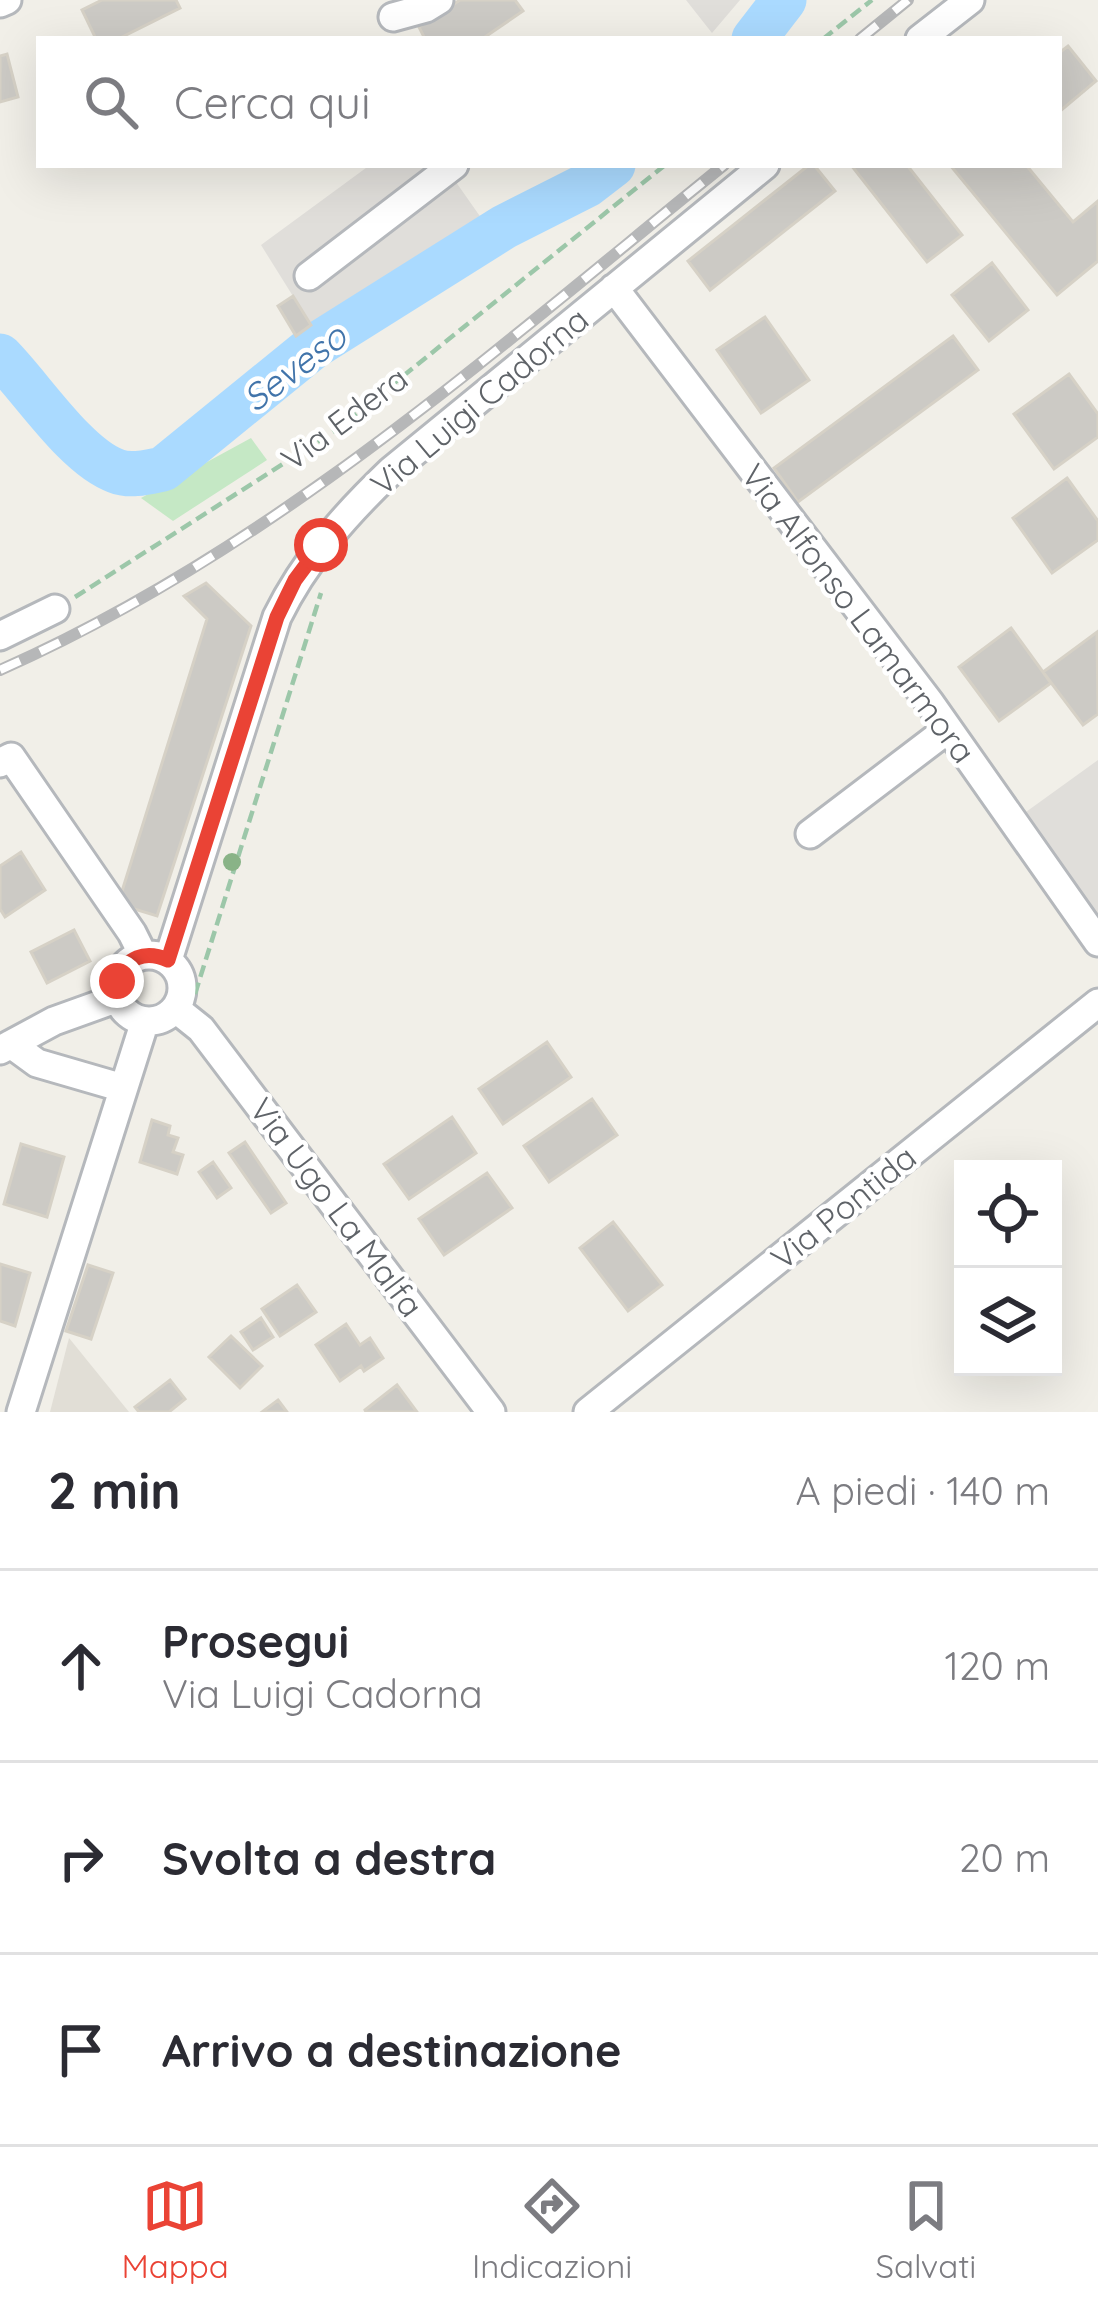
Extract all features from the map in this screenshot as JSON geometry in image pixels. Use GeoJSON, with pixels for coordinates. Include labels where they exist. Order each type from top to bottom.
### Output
{"type":"FeatureCollection","features":[{"type":"Feature","properties":{"kind":"street"},"geometry":{"type":"LineString","coordinates":[[394,19],[439,0]]}},
{"type":"Feature","properties":{"kind":"street"},"geometry":{"type":"LineString","coordinates":[[924,36],[970,0]]}},
{"type":"Feature","properties":{"kind":"street"},"geometry":{"type":"LineString","coordinates":[[309,276],[450,168]]}},
{"type":"Feature","properties":{"kind":"street","name":"Via Luigi Cadorna"},"geometry":{"type":"LineString","coordinates":[[155,958],[277,617],[295,580],[321,545],[391,471],[761,168]]}},
{"type":"Feature","properties":{"kind":"street","name":"Via Alfonso Lamarmora"},"geometry":{"type":"LineString","coordinates":[[614,288],[948,729],[1098,941]]}},
{"type":"Feature","properties":{"kind":"street"},"geometry":{"type":"LineString","coordinates":[[0,636],[55,609]]}},
{"type":"Feature","properties":{"kind":"street"},"geometry":{"type":"LineString","coordinates":[[810,834],[948,729]]}},
{"type":"Feature","properties":{"kind":"street"},"geometry":{"type":"LineString","coordinates":[[6,760],[132,933],[155,958],[180,974],[183,985],[176,1009],[145,1022],[129,1015],[118,998],[117,981],[123,968],[155,958]]}},
{"type":"Feature","properties":{"kind":"street"},"geometry":{"type":"LineString","coordinates":[[6,1047],[53,1021],[118,998]]}},
{"type":"Feature","properties":{"kind":"street","name":"Via Pontida"},"geometry":{"type":"LineString","coordinates":[[588,1412],[1098,1003]]}},
{"type":"Feature","properties":{"kind":"street","name":"Via Ugo La Malfa"},"geometry":{"type":"LineString","coordinates":[[176,1009],[201,1029],[491,1412]]}},
{"type":"Feature","properties":{"kind":"street"},"geometry":{"type":"LineString","coordinates":[[21,1412],[145,1022]]}},
{"type":"Feature","properties":{"kind":"street"},"geometry":{"type":"LineString","coordinates":[[6,1047],[37,1063],[123,1088]]}},
{"type":"Feature","properties":{"kind":"path"},"geometry":{"type":"LineString","coordinates":[[827,36],[872,0]]}},
{"type":"Feature","properties":{"kind":"path","name":"Via Edera"},"geometry":{"type":"LineString","coordinates":[[55,609],[337,430],[660,168]]}},
{"type":"Feature","properties":{"kind":"path"},"geometry":{"type":"LineString","coordinates":[[232,873],[226,863],[229,855],[239,852],[332,558],[321,545]]}},
{"type":"Feature","properties":{"kind":"shaded area"},"geometry":{"type":"Polygon","coordinates":[[[686,0],[740,0],[712,33],[686,0]]]}},
{"type":"Feature","properties":{"kind":"shaded area"},"geometry":{"type":"Polygon","coordinates":[[[366,168],[446,168],[484,222],[311,325],[261,245],[366,168]]]}},
{"type":"Feature","properties":{"kind":"shaded area"},"geometry":{"type":"Polygon","coordinates":[[[1098,760],[1098,927],[1019,817],[1098,760]]]}},
{"type":"Feature","properties":{"kind":"shaded area"},"geometry":{"type":"Polygon","coordinates":[[[69,1338],[129,1412],[50,1412],[69,1338]]]}},
{"type":"Feature","properties":{"kind":"green space"},"geometry":{"type":"Polygon","coordinates":[[[251,438],[267,460],[173,521],[141,498],[251,438]]]}},
{"type":"Feature","properties":{"kind":"building"},"geometry":{"type":"Polygon","coordinates":[[[102,0],[176,0],[180,8],[124,36],[95,36],[82,10],[102,0]]]}},
{"type":"Feature","properties":{"kind":"building"},"geometry":{"type":"Polygon","coordinates":[[[460,0],[515,0],[523,11],[486,36],[424,36],[419,27],[460,0]]]}},
{"type":"Feature","properties":{"kind":"building"},"geometry":{"type":"Polygon","coordinates":[[[1068,46],[1096,81],[1062,109],[1062,51],[1068,46]]]}},
{"type":"Feature","properties":{"kind":"building"},"geometry":{"type":"Polygon","coordinates":[[[7,54],[18,97],[0,102],[0,56],[7,54]]]}},
{"type":"Feature","properties":{"kind":"building"},"geometry":{"type":"Polygon","coordinates":[[[805,168],[816,168],[835,191],[710,290],[688,261],[805,168]]]}},
{"type":"Feature","properties":{"kind":"building"},"geometry":{"type":"Polygon","coordinates":[[[853,168],[909,168],[962,235],[927,262],[853,168]]]}},
{"type":"Feature","properties":{"kind":"building"},"geometry":{"type":"Polygon","coordinates":[[[952,168],[1028,168],[1073,222],[1098,201],[1098,261],[1057,295],[952,168]]]}},
{"type":"Feature","properties":{"kind":"building"},"geometry":{"type":"Polygon","coordinates":[[[992,263],[1028,310],[989,341],[952,295],[992,263]]]}},
{"type":"Feature","properties":{"kind":"building"},"geometry":{"type":"Polygon","coordinates":[[[293,296],[311,325],[296,336],[278,306],[293,296]]]}},
{"type":"Feature","properties":{"kind":"building"},"geometry":{"type":"Polygon","coordinates":[[[765,317],[809,380],[761,413],[717,350],[765,317]]]}},
{"type":"Feature","properties":{"kind":"building"},"geometry":{"type":"Polygon","coordinates":[[[953,336],[978,370],[798,502],[774,468],[953,336]]]}},
{"type":"Feature","properties":{"kind":"building"},"geometry":{"type":"Polygon","coordinates":[[[1069,374],[1098,414],[1098,437],[1054,469],[1014,414],[1069,374]]]}},
{"type":"Feature","properties":{"kind":"building"},"geometry":{"type":"Polygon","coordinates":[[[1067,478],[1098,521],[1098,540],[1052,573],[1013,518],[1067,478]]]}},
{"type":"Feature","properties":{"kind":"building"},"geometry":{"type":"Polygon","coordinates":[[[206,583],[251,626],[157,916],[118,904],[207,619],[184,596],[206,583]]]}},
{"type":"Feature","properties":{"kind":"building"},"geometry":{"type":"Polygon","coordinates":[[[1011,628],[1051,683],[999,721],[959,667],[1011,628]]]}},
{"type":"Feature","properties":{"kind":"building"},"geometry":{"type":"Polygon","coordinates":[[[1097,632],[1098,714],[1083,725],[1043,672],[1097,632]]]}},
{"type":"Feature","properties":{"kind":"building"},"geometry":{"type":"Polygon","coordinates":[[[21,852],[45,890],[5,917],[0,909],[0,866],[21,852]]]}},
{"type":"Feature","properties":{"kind":"building"},"geometry":{"type":"Polygon","coordinates":[[[74,930],[90,961],[47,983],[31,952],[74,930]]]}},
{"type":"Feature","properties":{"kind":"building"},"geometry":{"type":"Polygon","coordinates":[[[547,1042],[571,1077],[503,1124],[479,1089],[547,1042]]]}},
{"type":"Feature","properties":{"kind":"building"},"geometry":{"type":"Polygon","coordinates":[[[592,1099],[617,1135],[549,1182],[524,1146],[592,1099]]]}},
{"type":"Feature","properties":{"kind":"building"},"geometry":{"type":"Polygon","coordinates":[[[452,1117],[476,1153],[409,1199],[384,1164],[452,1117]]]}},
{"type":"Feature","properties":{"kind":"building"},"geometry":{"type":"Polygon","coordinates":[[[152,1120],[170,1126],[168,1135],[178,1138],[173,1152],[183,1155],[177,1174],[140,1162],[152,1120]]]}},
{"type":"Feature","properties":{"kind":"building"},"geometry":{"type":"Polygon","coordinates":[[[245,1142],[286,1203],[271,1213],[229,1153],[245,1142]]]}},
{"type":"Feature","properties":{"kind":"building"},"geometry":{"type":"Polygon","coordinates":[[[21,1144],[64,1157],[47,1217],[4,1204],[21,1144]]]}},
{"type":"Feature","properties":{"kind":"building"},"geometry":{"type":"Polygon","coordinates":[[[213,1162],[231,1188],[217,1198],[199,1172],[213,1162]]]}},
{"type":"Feature","properties":{"kind":"building"},"geometry":{"type":"Polygon","coordinates":[[[487,1173],[512,1208],[444,1255],[419,1219],[487,1173]]]}},
{"type":"Feature","properties":{"kind":"building"},"geometry":{"type":"Polygon","coordinates":[[[613,1222],[662,1285],[628,1311],[580,1248],[613,1222]]]}},
{"type":"Feature","properties":{"kind":"building"},"geometry":{"type":"Polygon","coordinates":[[[0,1264],[30,1273],[15,1326],[0,1321],[0,1264]]]}},
{"type":"Feature","properties":{"kind":"building"},"geometry":{"type":"Polygon","coordinates":[[[88,1265],[113,1273],[91,1339],[66,1331],[88,1265]]]}},
{"type":"Feature","properties":{"kind":"building"},"geometry":{"type":"Polygon","coordinates":[[[297,1285],[316,1312],[280,1336],[262,1309],[297,1285]]]}},
{"type":"Feature","properties":{"kind":"building"},"geometry":{"type":"Polygon","coordinates":[[[261,1318],[273,1337],[253,1350],[241,1332],[261,1318]]]}},
{"type":"Feature","properties":{"kind":"building"},"geometry":{"type":"Polygon","coordinates":[[[346,1324],[360,1345],[370,1338],[383,1358],[340,1381],[316,1345],[346,1324]]]}},
{"type":"Feature","properties":{"kind":"building"},"geometry":{"type":"Polygon","coordinates":[[[231,1336],[262,1366],[240,1388],[209,1357],[231,1336]]]}},
{"type":"Feature","properties":{"kind":"building"},"geometry":{"type":"Polygon","coordinates":[[[170,1380],[185,1399],[169,1412],[139,1412],[135,1407],[170,1380]]]}},
{"type":"Feature","properties":{"kind":"building"},"geometry":{"type":"Polygon","coordinates":[[[397,1385],[417,1412],[366,1412],[365,1410],[397,1385]]]}},
{"type":"Feature","properties":{"kind":"building"},"geometry":{"type":"Polygon","coordinates":[[[278,1400],[287,1412],[262,1412],[278,1400]]]}},
{"type":"Feature","properties":{"kind":"waterway","name":"Seveso"},"geometry":{"type":"LineString","coordinates":[[756,36],[784,0]]}},
{"type":"Feature","properties":{"kind":"waterway","name":"Seveso"},"geometry":{"type":"LineString","coordinates":[[0,356],[69,436],[101,463],[128,474],[163,469],[313,347],[504,227],[587,185],[609,168]]}},
{"type":"Feature","properties":{"kind":"railway"},"geometry":{"type":"LineString","coordinates":[[864,36],[908,0]]}},
{"type":"Feature","properties":{"kind":"railway"},"geometry":{"type":"LineString","coordinates":[[0,670],[100,621],[288,506],[466,374],[720,168]]}},
{"type":"Feature","properties":{"kind":"route"},"geometry":{"type":"LineString","coordinates":[[117,981],[123,968],[139,956],[168,960],[277,617],[295,580],[321,545]]}}]}
